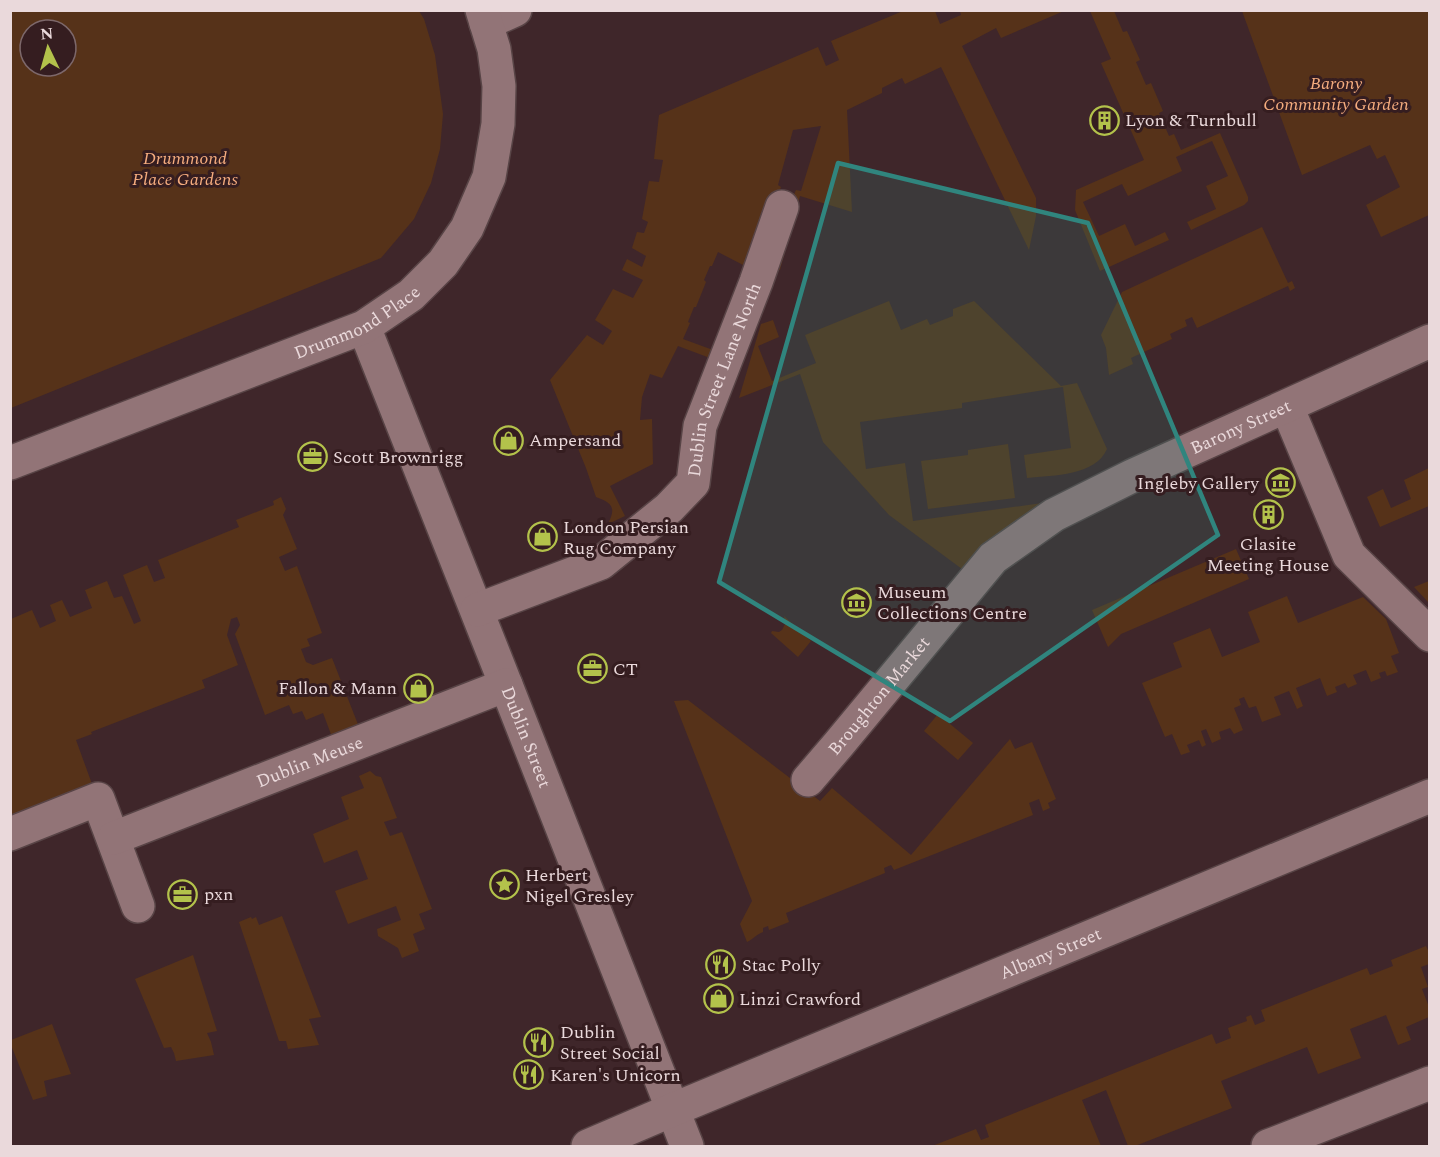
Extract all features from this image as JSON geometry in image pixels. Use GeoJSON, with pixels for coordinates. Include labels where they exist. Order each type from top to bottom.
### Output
{"type":"FeatureCollection","features":[{"type":"Feature","properties":{"kind":"street","name":"Drummond Place"},"geometry":{"type":"LineString","coordinates":[[10,463],[364,327],[411,295],[442,263],[467,228],[489,177],[498,124],[499,86],[494,49],[494,14]]}},
{"type":"Feature","properties":{"kind":"street","name":"Dublin Street Lane North"},"geometry":{"type":"LineString","coordinates":[[477,610],[601,563],[669,508],[693,483],[700,426],[756,282],[782,207]]}},
{"type":"Feature","properties":{"kind":"street","name":"Dublin Street"},"geometry":{"type":"LineString","coordinates":[[364,327],[687,1146]]}},
{"type":"Feature","properties":{"kind":"street","name":"Barony Street"},"geometry":{"type":"LineString","coordinates":[[1054,515],[1132,476],[1430,341]]}},
{"type":"Feature","properties":{"kind":"street"},"geometry":{"type":"LineString","coordinates":[[1287,407],[1349,555],[1430,635]]}},
{"type":"Feature","properties":{"kind":"street","name":"Broughton Market"},"geometry":{"type":"LineString","coordinates":[[808,780],[993,558],[1054,515]]}},
{"type":"Feature","properties":{"kind":"street","name":"Dublin Meuse"},"geometry":{"type":"LineString","coordinates":[[114,838],[506,685]]}},
{"type":"Feature","properties":{"kind":"street","name":"Albany Street"},"geometry":{"type":"LineString","coordinates":[[588,1146],[1430,796]]}},
{"type":"Feature","properties":{"kind":"street"},"geometry":{"type":"LineString","coordinates":[[10,834],[99,799],[138,906]]}},
{"type":"Feature","properties":{"kind":"street"},"geometry":{"type":"LineString","coordinates":[[1268,1146],[1430,1083]]}},
{"type":"Feature","properties":{"kind":"highlighted area"},"geometry":{"type":"Polygon","coordinates":[[[838,163],[1088,223],[1218,535],[950,721],[719,582],[838,163]]]}},
{"type":"Feature","properties":{"kind":"green space","name":"Drummond Place Gardens"},"geometry":{"type":"Polygon","coordinates":[[[11,10],[419,11],[424,19],[435,55],[443,114],[440,149],[431,183],[414,219],[381,258],[11,408],[11,10]]]}},
{"type":"Feature","properties":{"kind":"green space"},"geometry":{"type":"Polygon","coordinates":[[[903,11],[935,11],[940,24],[961,15],[960,11],[1064,11],[1001,38],[996,28],[962,46],[1036,198],[1036,216],[1029,250],[941,67],[905,84],[902,78],[882,88],[882,93],[847,110],[852,212],[800,196],[780,270],[767,267],[791,201],[796,190],[801,191],[821,126],[793,130],[778,185],[781,187],[747,267],[718,252],[704,280],[706,282],[688,322],[690,323],[683,339],[713,350],[710,358],[678,346],[662,378],[650,374],[642,397],[640,420],[652,419],[653,464],[610,486],[625,516],[608,524],[612,514],[611,507],[596,497],[550,380],[587,335],[603,345],[612,331],[595,320],[613,289],[633,298],[643,280],[622,270],[627,259],[642,267],[646,256],[632,248],[637,232],[644,233],[648,222],[642,219],[649,181],[659,182],[663,160],[654,159],[659,115],[818,47],[826,66],[839,60],[831,41],[903,11]]]}},
{"type":"Feature","properties":{"kind":"green space"},"geometry":{"type":"Polygon","coordinates":[[[1090,11],[1114,11],[1123,32],[1127,31],[1140,60],[1136,62],[1146,85],[1151,83],[1163,111],[1159,113],[1169,136],[1174,134],[1181,150],[1220,133],[1248,197],[1244,205],[1191,230],[1187,222],[1216,209],[1206,186],[1228,176],[1212,141],[1176,157],[1182,171],[1128,196],[1122,184],[1083,202],[1099,236],[1125,224],[1135,246],[1165,232],[1169,240],[1100,271],[1075,210],[1076,190],[1144,160],[1101,63],[1111,59],[1090,11]]]}},
{"type":"Feature","properties":{"kind":"green space","name":"Barony Community Garden"},"geometry":{"type":"Polygon","coordinates":[[[1242,11],[1429,11],[1429,215],[1381,237],[1366,205],[1400,187],[1385,155],[1377,159],[1370,145],[1302,175],[1242,11]]]}},
{"type":"Feature","properties":{"kind":"green space"},"geometry":{"type":"Polygon","coordinates":[[[1262,227],[1288,283],[1292,281],[1295,288],[1290,291],[1288,286],[1197,328],[1192,317],[1185,320],[1187,326],[1170,334],[1172,339],[1131,358],[1133,364],[1109,375],[1106,348],[1101,335],[1122,292],[1262,227]]]}},
{"type":"Feature","properties":{"kind":"green space"},"geometry":{"type":"Polygon","coordinates":[[[889,301],[901,330],[927,319],[930,325],[953,316],[953,309],[974,301],[1061,386],[1077,383],[1107,449],[1101,458],[1084,469],[1061,475],[1027,478],[1024,455],[1071,448],[1063,387],[962,403],[962,408],[860,422],[866,469],[905,463],[913,521],[1042,503],[962,569],[889,515],[823,442],[800,374],[739,398],[761,324],[773,320],[779,337],[758,346],[772,381],[816,363],[805,335],[889,301]]]}},
{"type":"Feature","properties":{"kind":"green space"},"geometry":{"type":"Polygon","coordinates":[[[1008,444],[1015,498],[928,509],[921,461],[968,455],[968,450],[1008,444]]]}},
{"type":"Feature","properties":{"kind":"green space"},"geometry":{"type":"Polygon","coordinates":[[[1429,468],[1429,506],[1380,527],[1367,497],[1383,489],[1391,508],[1411,499],[1404,480],[1429,468]]]}},
{"type":"Feature","properties":{"kind":"green space"},"geometry":{"type":"Polygon","coordinates":[[[281,497],[286,509],[283,515],[297,549],[279,557],[285,571],[297,566],[322,633],[307,639],[310,646],[301,649],[306,662],[313,665],[332,658],[359,727],[332,737],[323,713],[306,720],[302,711],[293,714],[289,705],[265,715],[235,634],[240,625],[237,617],[231,619],[227,635],[238,665],[202,680],[205,688],[91,732],[92,734],[76,740],[92,784],[11,817],[11,619],[32,610],[40,628],[56,621],[50,605],[62,600],[70,617],[92,608],[85,590],[107,581],[114,598],[122,596],[134,624],[141,621],[123,575],[147,565],[154,582],[165,578],[158,560],[239,527],[236,520],[274,505],[273,501],[281,497]]]}},
{"type":"Feature","properties":{"kind":"green space"},"geometry":{"type":"Polygon","coordinates":[[[1236,549],[1249,579],[1121,634],[1108,647],[1092,610],[1236,549]]]}},
{"type":"Feature","properties":{"kind":"green space"},"geometry":{"type":"Polygon","coordinates":[[[1429,581],[1429,603],[1414,587],[1429,581]]]}},
{"type":"Feature","properties":{"kind":"green space"},"geometry":{"type":"Polygon","coordinates":[[[1287,596],[1298,623],[1363,597],[1386,619],[1399,653],[1391,656],[1398,672],[1387,676],[1385,671],[1379,673],[1381,678],[1371,682],[1366,670],[1353,675],[1357,684],[1348,688],[1345,683],[1335,687],[1337,692],[1327,696],[1320,678],[1296,688],[1303,706],[1297,709],[1289,691],[1274,697],[1281,715],[1262,722],[1256,706],[1249,708],[1244,697],[1239,699],[1241,705],[1234,708],[1243,730],[1234,734],[1230,728],[1219,732],[1221,739],[1212,743],[1206,729],[1201,731],[1206,745],[1202,747],[1199,740],[1187,745],[1190,752],[1181,755],[1172,734],[1165,737],[1142,683],[1182,667],[1173,643],[1210,628],[1222,657],[1260,642],[1248,612],[1287,596]]]}},
{"type":"Feature","properties":{"kind":"green space"},"geometry":{"type":"Polygon","coordinates":[[[784,616],[811,641],[798,657],[771,633],[782,630],[785,624],[784,616]]]}},
{"type":"Feature","properties":{"kind":"green space"},"geometry":{"type":"Polygon","coordinates":[[[688,700],[820,801],[832,788],[911,855],[1010,739],[1015,749],[1032,742],[1056,799],[1048,803],[1050,808],[1043,811],[1039,799],[1029,803],[1033,815],[894,870],[891,865],[884,868],[885,873],[786,913],[789,922],[769,930],[768,926],[763,928],[763,932],[747,942],[740,924],[752,901],[674,701],[688,700]]]}},
{"type":"Feature","properties":{"kind":"green space"},"geometry":{"type":"Polygon","coordinates":[[[938,714],[973,743],[958,760],[924,731],[938,714]]]}},
{"type":"Feature","properties":{"kind":"green space"},"geometry":{"type":"Polygon","coordinates":[[[370,771],[381,777],[397,818],[384,822],[390,836],[402,832],[432,909],[419,914],[425,929],[413,934],[419,951],[402,958],[398,948],[378,936],[377,929],[401,920],[396,906],[348,924],[335,891],[368,879],[357,850],[324,863],[313,834],[349,819],[341,797],[364,788],[359,776],[370,771]]]}},
{"type":"Feature","properties":{"kind":"green space"},"geometry":{"type":"Polygon","coordinates":[[[282,916],[321,1017],[309,1019],[319,1045],[288,1049],[286,1041],[279,1041],[239,922],[256,917],[259,925],[282,916]]]}},
{"type":"Feature","properties":{"kind":"green space"},"geometry":{"type":"Polygon","coordinates":[[[1426,946],[1429,952],[1429,964],[1421,967],[1428,987],[1422,989],[1429,1007],[1429,1017],[1406,1027],[1411,1040],[1398,1045],[1386,1015],[1350,1029],[1361,1058],[1318,1074],[1307,1047],[1221,1081],[1232,1108],[1135,1146],[1128,1146],[1106,1090],[1082,1100],[1101,1146],[932,1146],[976,1129],[981,1140],[989,1137],[985,1125],[1212,1034],[1216,1044],[1231,1038],[1228,1028],[1247,1021],[1246,1017],[1251,1015],[1255,1025],[1265,1021],[1261,1010],[1367,968],[1370,975],[1393,966],[1391,960],[1426,946]]]}},
{"type":"Feature","properties":{"kind":"green space"},"geometry":{"type":"Polygon","coordinates":[[[193,955],[217,1031],[207,1033],[214,1055],[176,1061],[171,1047],[164,1048],[135,979],[193,955]]]}},
{"type":"Feature","properties":{"kind":"green space"},"geometry":{"type":"Polygon","coordinates":[[[52,1024],[71,1074],[44,1081],[47,1096],[33,1100],[11,1040],[52,1024]]]}},
{"type":"Feature","properties":{"kind":"place","name":"Lyon & Turnbull"},"geometry":{"type":"Point","coordinates":[1104,120]}},
{"type":"Feature","properties":{"kind":"place","name":"Ampersand"},"geometry":{"type":"Point","coordinates":[508,440]}},
{"type":"Feature","properties":{"kind":"place","name":"Scott Brownrigg"},"geometry":{"type":"Point","coordinates":[312,457]}},
{"type":"Feature","properties":{"kind":"place","name":"Ingleby Gallery"},"geometry":{"type":"Point","coordinates":[1280,483]}},
{"type":"Feature","properties":{"kind":"place","name":"Glasite Meeting House"},"geometry":{"type":"Point","coordinates":[1268,515]}},
{"type":"Feature","properties":{"kind":"place","name":"London Persian Rug Company"},"geometry":{"type":"Point","coordinates":[542,537]}},
{"type":"Feature","properties":{"kind":"place","name":"Museum Collections Centre"},"geometry":{"type":"Point","coordinates":[856,602]}},
{"type":"Feature","properties":{"kind":"place","name":"CT"},"geometry":{"type":"Point","coordinates":[592,669]}},
{"type":"Feature","properties":{"kind":"place","name":"Fallon & Mann"},"geometry":{"type":"Point","coordinates":[418,688]}},
{"type":"Feature","properties":{"kind":"place","name":"Herbert Nigel Gresley"},"geometry":{"type":"Point","coordinates":[504,885]}},
{"type":"Feature","properties":{"kind":"place","name":"pxn"},"geometry":{"type":"Point","coordinates":[183,894]}},
{"type":"Feature","properties":{"kind":"place","name":"Stac Polly"},"geometry":{"type":"Point","coordinates":[721,965]}},
{"type":"Feature","properties":{"kind":"place","name":"Linzi Crawford"},"geometry":{"type":"Point","coordinates":[718,999]}},
{"type":"Feature","properties":{"kind":"place","name":"Dublin Street Social"},"geometry":{"type":"Point","coordinates":[539,1042]}},
{"type":"Feature","properties":{"kind":"place","name":"Karen's Unicorn"},"geometry":{"type":"Point","coordinates":[529,1075]}}]}
